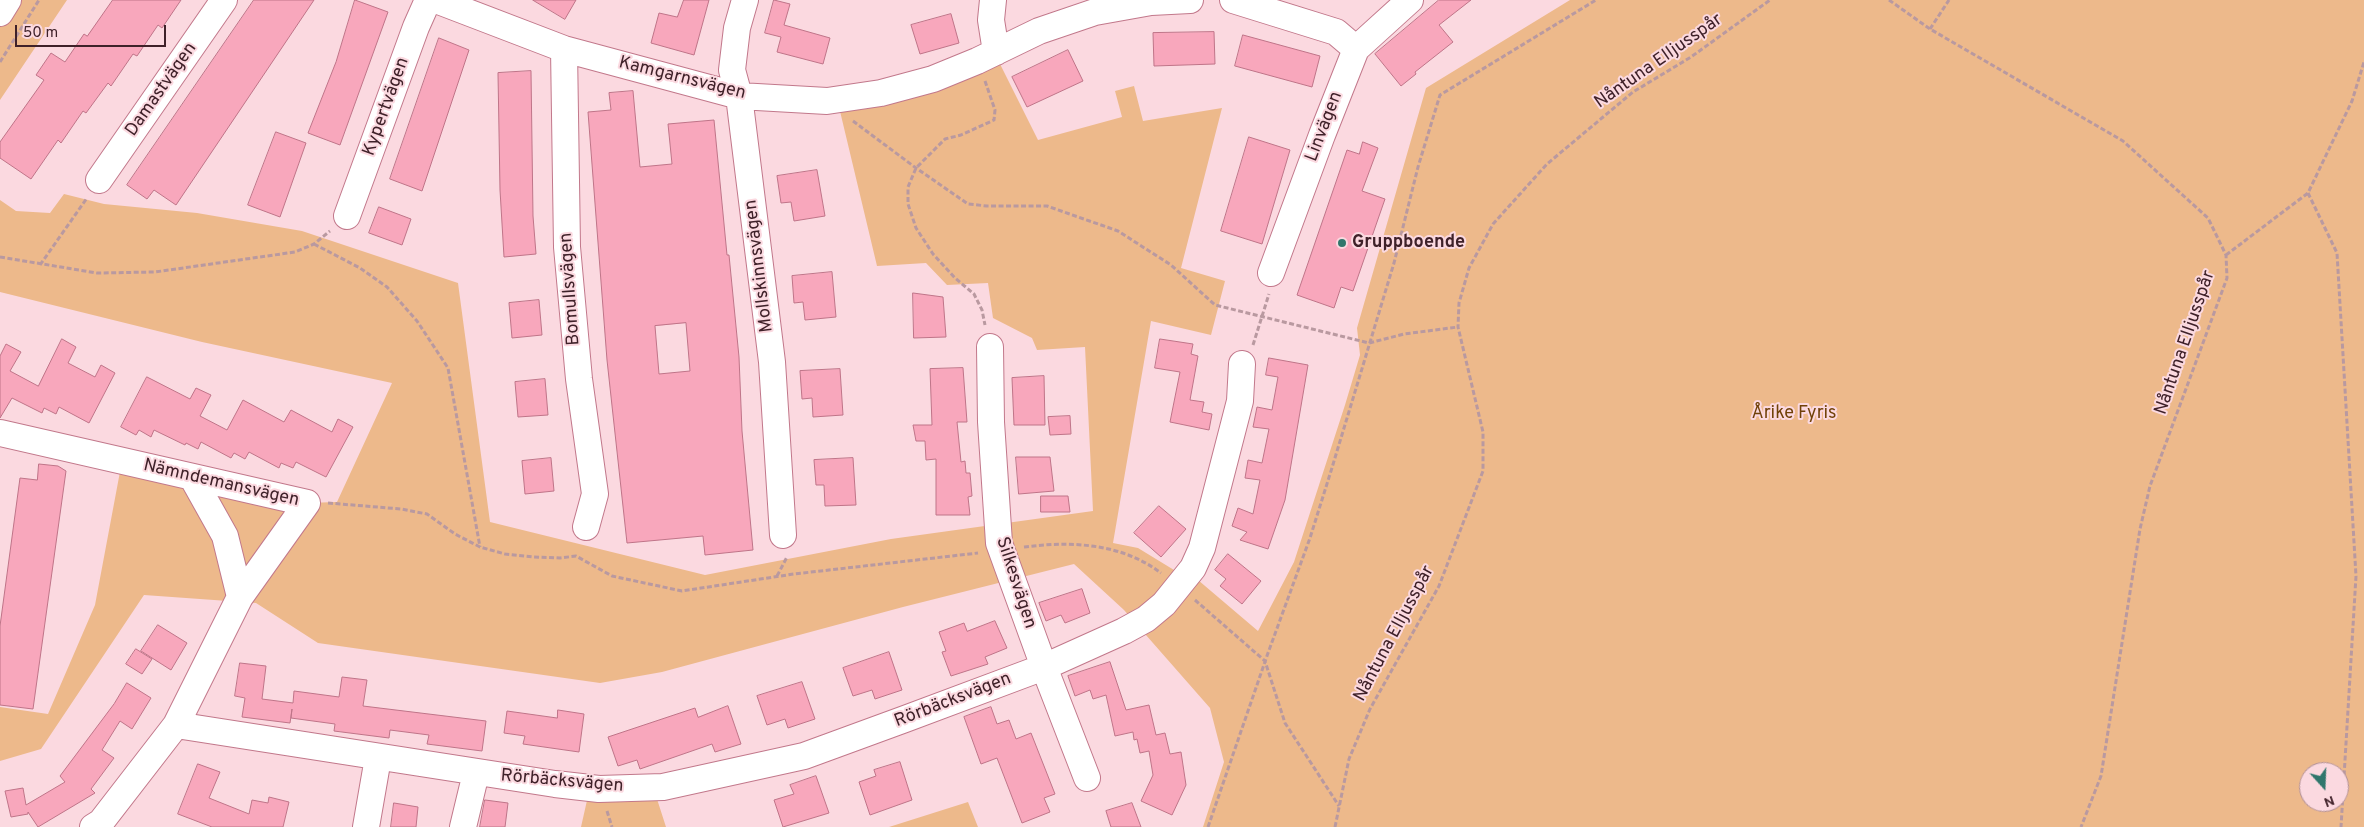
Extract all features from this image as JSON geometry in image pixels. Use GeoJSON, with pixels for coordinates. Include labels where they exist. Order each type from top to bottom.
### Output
{"type":"FeatureCollection","features":[{"type":"Feature","properties":{"kind":"street","name":"Damastvägen"},"geometry":{"type":"LineString","coordinates":[[99,180],[224,0]]}},
{"type":"Feature","properties":{"kind":"street","name":"Kypertvägen"},"geometry":{"type":"LineString","coordinates":[[347,216],[416,27],[428,0]]}},
{"type":"Feature","properties":{"kind":"street","name":"Kamgarnsvägen"},"geometry":{"type":"LineString","coordinates":[[436,0],[493,9],[564,48],[739,96],[827,101],[898,89],[933,80],[1039,31],[1095,12],[1151,2],[1190,0]]}},
{"type":"Feature","properties":{"kind":"street","name":"Mollskinnsvägen"},"geometry":{"type":"LineString","coordinates":[[745,0],[737,28],[732,70],[739,96],[772,362],[783,534]]}},
{"type":"Feature","properties":{"kind":"street"},"geometry":{"type":"LineString","coordinates":[[986,56],[993,0]]}},
{"type":"Feature","properties":{"kind":"street"},"geometry":{"type":"LineString","coordinates":[[1232,0],[1336,32],[1356,49]]}},
{"type":"Feature","properties":{"kind":"street","name":"Linvägen"},"geometry":{"type":"LineString","coordinates":[[1271,273],[1356,49],[1410,0]]}},
{"type":"Feature","properties":{"kind":"street","name":"Bomullsvägen"},"geometry":{"type":"LineString","coordinates":[[564,48],[568,257],[577,360],[594,494],[586,527]]}},
{"type":"Feature","properties":{"kind":"street","name":"Silkesvägen"},"geometry":{"type":"LineString","coordinates":[[990,347],[991,422],[999,543],[1087,778]]}},
{"type":"Feature","properties":{"kind":"street","name":"Rörbäcksvägen"},"geometry":{"type":"LineString","coordinates":[[176,724],[476,774],[599,789],[663,787],[804,756],[1044,667],[1124,631],[1146,618],[1164,604],[1180,587],[1193,568],[1202,548],[1240,401],[1242,364]]}},
{"type":"Feature","properties":{"kind":"street","name":"Nämndemansvägen"},"geometry":{"type":"LineString","coordinates":[[1,438],[192,477],[307,503],[240,597],[176,724]]}},
{"type":"Feature","properties":{"kind":"street"},"geometry":{"type":"LineString","coordinates":[[192,477],[226,536],[240,597]]}},
{"type":"Feature","properties":{"kind":"street"},"geometry":{"type":"LineString","coordinates":[[93,827],[100,822],[176,724]]}},
{"type":"Feature","properties":{"kind":"street"},"geometry":{"type":"LineString","coordinates":[[366,827],[378,758]]}},
{"type":"Feature","properties":{"kind":"street","name":"Rörbäcksvägen"},"geometry":{"type":"LineString","coordinates":[[463,827],[476,774]]}},
{"type":"Feature","properties":{"kind":"path"},"geometry":{"type":"LineString","coordinates":[[0,62],[39,0]]}},
{"type":"Feature","properties":{"kind":"path"},"geometry":{"type":"LineString","coordinates":[[1208,827],[1310,538],[1394,262],[1418,167],[1440,94],[1596,0]]}},
{"type":"Feature","properties":{"kind":"path","name":"Nåntuna Elljusspår"},"geometry":{"type":"LineString","coordinates":[[1335,827],[1348,759],[1370,709],[1439,586],[1483,471],[1483,432],[1458,327],[1459,303],[1469,268],[1493,224],[1547,164],[1632,92],[1691,57],[1770,0]]}},
{"type":"Feature","properties":{"kind":"path","name":"Nåntuna Elljusspår"},"geometry":{"type":"LineString","coordinates":[[1889,0],[1930,28],[2123,141],[2208,218],[2226,255],[2227,278],[2150,486],[2140,529],[2101,776],[2081,827]]}},
{"type":"Feature","properties":{"kind":"path"},"geometry":{"type":"LineString","coordinates":[[1930,28],[1949,0]]}},
{"type":"Feature","properties":{"kind":"path"},"geometry":{"type":"LineString","coordinates":[[986,56],[995,110],[994,120],[960,135],[945,139],[916,168],[908,187],[908,204],[916,228],[933,254],[955,278],[974,294],[982,310],[990,347]]}},
{"type":"Feature","properties":{"kind":"path"},"geometry":{"type":"LineString","coordinates":[[2226,255],[2308,192],[2352,101],[2364,62]]}},
{"type":"Feature","properties":{"kind":"path"},"geometry":{"type":"LineString","coordinates":[[827,101],[916,168],[968,204],[987,206],[1047,206],[1118,232],[1171,265],[1215,305],[1369,343],[1404,334],[1458,327]]}},
{"type":"Feature","properties":{"kind":"path"},"geometry":{"type":"LineString","coordinates":[[40,265],[99,180]]}},
{"type":"Feature","properties":{"kind":"path"},"geometry":{"type":"LineString","coordinates":[[2308,192],[2337,253],[2356,576],[2341,827]]}},
{"type":"Feature","properties":{"kind":"path"},"geometry":{"type":"LineString","coordinates":[[0,257],[97,274],[155,272],[296,252],[314,244],[347,216]]}},
{"type":"Feature","properties":{"kind":"path"},"geometry":{"type":"LineString","coordinates":[[314,244],[360,268],[393,293],[417,321],[448,368],[480,547]]}},
{"type":"Feature","properties":{"kind":"path"},"geometry":{"type":"LineString","coordinates":[[1242,364],[1253,345],[1263,317],[1271,288],[1271,273]]}},
{"type":"Feature","properties":{"kind":"path"},"geometry":{"type":"LineString","coordinates":[[307,503],[337,502],[401,509],[427,514],[455,534],[480,547],[505,554],[534,557],[560,558],[576,556],[612,576],[682,591],[794,574],[1002,550],[1072,543],[1094,545],[1142,560],[1180,587],[1265,661],[1285,723],[1339,806]]}},
{"type":"Feature","properties":{"kind":"green space"},"geometry":{"type":"Polygon","coordinates":[[[0,0],[67,0],[0,100],[0,0]]]}},
{"type":"Feature","properties":{"kind":"green space","name":"Årike Fyris"},"geometry":{"type":"Polygon","coordinates":[[[1570,0],[2364,0],[2364,827],[1203,827],[1224,762],[1210,708],[1124,610],[1074,564],[903,607],[662,672],[600,683],[318,643],[256,603],[144,595],[41,749],[0,761],[0,707],[48,714],[95,605],[122,461],[307,503],[337,502],[392,383],[202,342],[0,292],[0,200],[16,211],[50,213],[64,194],[104,204],[197,213],[302,231],[458,283],[490,522],[705,575],[891,539],[1093,511],[1085,347],[1037,350],[1032,338],[993,318],[988,283],[947,285],[926,263],[877,266],[839,107],[1000,64],[1038,140],[1122,117],[1115,91],[1134,86],[1143,121],[1222,108],[1181,268],[1225,281],[1211,335],[1151,321],[1113,543],[1138,548],[1174,570],[1198,580],[1258,631],[1294,562],[1360,355],[1357,328],[1426,88],[1570,0]]]}},
{"type":"Feature","properties":{"kind":"green space"},"geometry":{"type":"Polygon","coordinates":[[[588,796],[657,799],[666,827],[581,827],[588,796]]]}},
{"type":"Feature","properties":{"kind":"green space"},"geometry":{"type":"Polygon","coordinates":[[[968,802],[978,827],[889,827],[968,802]]]}},
{"type":"Feature","properties":{"kind":"building"},"geometry":{"type":"Polygon","coordinates":[[[113,0],[181,0],[162,28],[158,25],[137,56],[133,54],[111,86],[108,83],[86,113],[83,111],[61,143],[58,140],[31,179],[0,158],[0,142],[44,80],[36,75],[51,53],[65,62],[84,34],[87,36],[113,0]]]}},
{"type":"Feature","properties":{"kind":"building"},"geometry":{"type":"Polygon","coordinates":[[[254,0],[314,0],[176,205],[154,190],[147,199],[127,185],[254,0]]]}},
{"type":"Feature","properties":{"kind":"building"},"geometry":{"type":"Polygon","coordinates":[[[355,0],[388,12],[340,145],[308,133],[336,62],[355,0]]]}},
{"type":"Feature","properties":{"kind":"building"},"geometry":{"type":"Polygon","coordinates":[[[533,0],[576,0],[565,19],[533,0]]]}},
{"type":"Feature","properties":{"kind":"building"},"geometry":{"type":"Polygon","coordinates":[[[684,0],[709,0],[694,55],[651,43],[659,13],[677,17],[684,0]]]}},
{"type":"Feature","properties":{"kind":"building"},"geometry":{"type":"Polygon","coordinates":[[[774,0],[790,4],[784,25],[830,38],[823,64],[777,52],[781,37],[765,33],[774,0]]]}},
{"type":"Feature","properties":{"kind":"building"},"geometry":{"type":"Polygon","coordinates":[[[1439,0],[1471,0],[1439,25],[1453,42],[1415,72],[1416,74],[1401,86],[1375,54],[1439,0]]]}},
{"type":"Feature","properties":{"kind":"building"},"geometry":{"type":"Polygon","coordinates":[[[951,14],[959,43],[920,54],[911,25],[951,14]]]}},
{"type":"Feature","properties":{"kind":"building"},"geometry":{"type":"Polygon","coordinates":[[[1214,32],[1215,64],[1154,66],[1153,33],[1214,32]]]}},
{"type":"Feature","properties":{"kind":"building"},"geometry":{"type":"Polygon","coordinates":[[[1243,35],[1320,56],[1312,87],[1235,66],[1243,35]]]}},
{"type":"Feature","properties":{"kind":"building"},"geometry":{"type":"Polygon","coordinates":[[[439,38],[469,50],[422,191],[390,179],[439,38]]]}},
{"type":"Feature","properties":{"kind":"building"},"geometry":{"type":"Polygon","coordinates":[[[1068,50],[1083,81],[1027,107],[1012,77],[1068,50]]]}},
{"type":"Feature","properties":{"kind":"building"},"geometry":{"type":"Polygon","coordinates":[[[531,71],[533,216],[536,254],[504,257],[500,190],[498,73],[531,71]]]}},
{"type":"Feature","properties":{"kind":"building"},"geometry":{"type":"Polygon","coordinates":[[[633,91],[640,167],[672,164],[668,124],[714,120],[739,357],[742,431],[753,550],[705,555],[703,536],[627,543],[607,360],[588,112],[611,110],[609,93],[633,91]],[[686,323],[655,326],[659,374],[690,371],[686,323]]]}},
{"type":"Feature","properties":{"kind":"building"},"geometry":{"type":"Polygon","coordinates":[[[276,132],[306,143],[280,217],[248,205],[276,132]]]}},
{"type":"Feature","properties":{"kind":"building"},"geometry":{"type":"Polygon","coordinates":[[[1249,137],[1290,150],[1262,244],[1221,231],[1249,137]]]}},
{"type":"Feature","properties":{"kind":"building","name":"Gruppboende"},"geometry":{"type":"Polygon","coordinates":[[[1363,142],[1378,148],[1362,191],[1385,199],[1353,291],[1341,287],[1334,308],[1297,295],[1347,150],[1359,154],[1363,142]]]}},
{"type":"Feature","properties":{"kind":"building"},"geometry":{"type":"Polygon","coordinates":[[[817,170],[825,216],[794,221],[791,202],[781,203],[777,176],[817,170]]]}},
{"type":"Feature","properties":{"kind":"building"},"geometry":{"type":"Polygon","coordinates":[[[379,207],[411,219],[402,245],[369,233],[379,207]]]}},
{"type":"Feature","properties":{"kind":"building"},"geometry":{"type":"Polygon","coordinates":[[[832,272],[836,317],[805,320],[803,302],[794,303],[792,276],[832,272]]]}},
{"type":"Feature","properties":{"kind":"building"},"geometry":{"type":"Polygon","coordinates":[[[913,293],[943,297],[946,337],[914,338],[913,293]]]}},
{"type":"Feature","properties":{"kind":"building"},"geometry":{"type":"Polygon","coordinates":[[[539,300],[542,335],[512,338],[509,303],[539,300]]]}},
{"type":"Feature","properties":{"kind":"building"},"geometry":{"type":"Polygon","coordinates":[[[62,339],[76,347],[68,363],[95,377],[101,365],[115,373],[89,423],[59,407],[56,414],[44,408],[42,413],[12,398],[0,418],[0,356],[6,344],[21,352],[10,371],[38,386],[62,339]]]}},
{"type":"Feature","properties":{"kind":"building"},"geometry":{"type":"Polygon","coordinates":[[[1160,339],[1193,344],[1191,354],[1198,356],[1190,400],[1204,402],[1202,412],[1212,414],[1209,430],[1170,422],[1180,372],[1155,368],[1160,339]]]}},
{"type":"Feature","properties":{"kind":"building"},"geometry":{"type":"Polygon","coordinates":[[[1269,358],[1308,365],[1285,500],[1268,549],[1240,540],[1247,532],[1232,526],[1238,508],[1253,514],[1260,480],[1245,478],[1248,460],[1262,463],[1269,429],[1253,427],[1257,407],[1272,410],[1278,377],[1266,375],[1269,358]]]}},
{"type":"Feature","properties":{"kind":"building"},"geometry":{"type":"Polygon","coordinates":[[[963,368],[967,422],[957,422],[961,462],[965,461],[966,473],[970,473],[972,496],[968,497],[970,515],[936,515],[936,459],[926,460],[925,441],[916,441],[913,425],[932,425],[930,369],[963,368]]]}},
{"type":"Feature","properties":{"kind":"building"},"geometry":{"type":"Polygon","coordinates":[[[840,369],[843,415],[813,417],[812,398],[802,399],[800,371],[840,369]]]}},
{"type":"Feature","properties":{"kind":"building"},"geometry":{"type":"Polygon","coordinates":[[[1044,376],[1045,425],[1014,425],[1012,378],[1044,376]]]}},
{"type":"Feature","properties":{"kind":"building"},"geometry":{"type":"Polygon","coordinates":[[[147,377],[190,399],[196,388],[211,395],[200,416],[227,430],[243,400],[284,422],[291,410],[332,432],[338,419],[353,427],[326,477],[296,462],[293,468],[281,463],[279,468],[249,452],[245,459],[234,453],[231,458],[201,442],[198,449],[154,430],[151,437],[139,430],[136,435],[121,427],[147,377]]]}},
{"type":"Feature","properties":{"kind":"building"},"geometry":{"type":"Polygon","coordinates":[[[545,379],[548,415],[518,417],[515,382],[545,379]]]}},
{"type":"Feature","properties":{"kind":"building"},"geometry":{"type":"Polygon","coordinates":[[[1070,416],[1071,434],[1050,435],[1048,417],[1070,416]]]}},
{"type":"Feature","properties":{"kind":"building"},"geometry":{"type":"Polygon","coordinates":[[[1016,457],[1050,457],[1054,491],[1019,494],[1016,457]]]}},
{"type":"Feature","properties":{"kind":"building"},"geometry":{"type":"Polygon","coordinates":[[[551,458],[554,491],[525,494],[522,461],[551,458]]]}},
{"type":"Feature","properties":{"kind":"building"},"geometry":{"type":"Polygon","coordinates":[[[853,458],[856,505],[825,506],[824,485],[816,485],[814,460],[853,458]]]}},
{"type":"Feature","properties":{"kind":"building"},"geometry":{"type":"Polygon","coordinates":[[[39,464],[58,466],[66,471],[33,709],[0,705],[0,626],[20,478],[37,480],[39,464]]]}},
{"type":"Feature","properties":{"kind":"building"},"geometry":{"type":"Polygon","coordinates":[[[1041,496],[1068,496],[1070,512],[1041,512],[1041,496]]]}},
{"type":"Feature","properties":{"kind":"building"},"geometry":{"type":"Polygon","coordinates":[[[1159,506],[1186,529],[1161,557],[1134,533],[1159,506]]]}},
{"type":"Feature","properties":{"kind":"building"},"geometry":{"type":"Polygon","coordinates":[[[1228,554],[1261,581],[1242,604],[1220,586],[1226,579],[1215,570],[1228,554]]]}},
{"type":"Feature","properties":{"kind":"building"},"geometry":{"type":"Polygon","coordinates":[[[1082,589],[1090,613],[1065,623],[1061,615],[1046,621],[1039,603],[1082,589]]]}},
{"type":"Feature","properties":{"kind":"building"},"geometry":{"type":"Polygon","coordinates":[[[995,621],[1007,648],[985,657],[988,664],[951,676],[942,652],[946,651],[939,632],[964,623],[967,631],[995,621]]]}},
{"type":"Feature","properties":{"kind":"building"},"geometry":{"type":"Polygon","coordinates":[[[158,625],[187,643],[171,670],[141,651],[158,625]]]}},
{"type":"Feature","properties":{"kind":"building"},"geometry":{"type":"Polygon","coordinates":[[[136,649],[152,659],[142,674],[126,664],[136,649]]]}},
{"type":"Feature","properties":{"kind":"building"},"geometry":{"type":"Polygon","coordinates":[[[889,652],[902,690],[875,699],[872,690],[853,696],[843,668],[889,652]]]}},
{"type":"Feature","properties":{"kind":"building"},"geometry":{"type":"Polygon","coordinates":[[[1110,662],[1126,710],[1149,705],[1156,735],[1165,733],[1170,754],[1181,752],[1186,785],[1172,815],[1141,801],[1153,775],[1149,751],[1140,753],[1137,739],[1134,740],[1133,732],[1115,736],[1106,695],[1093,699],[1090,690],[1075,696],[1068,676],[1110,662]]]}},
{"type":"Feature","properties":{"kind":"building"},"geometry":{"type":"Polygon","coordinates":[[[240,663],[266,666],[262,699],[293,703],[294,691],[339,697],[342,677],[367,680],[363,706],[486,721],[482,751],[427,744],[429,735],[390,730],[389,738],[334,731],[335,724],[291,718],[292,709],[290,723],[242,717],[245,698],[235,696],[240,663]]]}},
{"type":"Feature","properties":{"kind":"building"},"geometry":{"type":"Polygon","coordinates":[[[802,682],[815,719],[788,728],[785,719],[767,725],[757,696],[802,682]]]}},
{"type":"Feature","properties":{"kind":"building"},"geometry":{"type":"Polygon","coordinates":[[[127,683],[151,698],[132,729],[120,721],[102,750],[114,758],[91,789],[95,793],[38,827],[28,812],[28,814],[11,817],[5,791],[23,788],[26,805],[65,782],[60,776],[114,704],[127,683]]]}},
{"type":"Feature","properties":{"kind":"building"},"geometry":{"type":"Polygon","coordinates":[[[728,706],[741,744],[715,752],[712,744],[640,769],[637,760],[618,766],[608,737],[695,708],[698,717],[728,706]]]}},
{"type":"Feature","properties":{"kind":"building"},"geometry":{"type":"Polygon","coordinates":[[[991,707],[997,724],[1009,720],[1016,739],[1031,733],[1055,794],[1044,798],[1050,812],[1022,823],[997,758],[981,764],[964,717],[991,707]]]}},
{"type":"Feature","properties":{"kind":"building"},"geometry":{"type":"Polygon","coordinates":[[[558,710],[584,714],[579,752],[523,744],[525,736],[504,733],[507,711],[557,718],[558,710]]]}},
{"type":"Feature","properties":{"kind":"building"},"geometry":{"type":"Polygon","coordinates":[[[900,762],[912,800],[870,815],[859,782],[876,776],[874,770],[900,762]]]}},
{"type":"Feature","properties":{"kind":"building"},"geometry":{"type":"Polygon","coordinates":[[[198,764],[220,772],[209,798],[249,814],[252,800],[268,803],[269,797],[289,802],[283,827],[212,827],[178,814],[198,764]]]}},
{"type":"Feature","properties":{"kind":"building"},"geometry":{"type":"Polygon","coordinates":[[[816,776],[829,813],[783,827],[774,800],[794,794],[790,785],[816,776]]]}},
{"type":"Feature","properties":{"kind":"building"},"geometry":{"type":"Polygon","coordinates":[[[485,800],[508,803],[505,827],[480,827],[485,800]]]}},
{"type":"Feature","properties":{"kind":"building"},"geometry":{"type":"Polygon","coordinates":[[[394,803],[418,807],[416,827],[391,827],[394,803]]]}},
{"type":"Feature","properties":{"kind":"building"},"geometry":{"type":"Polygon","coordinates":[[[1132,803],[1141,827],[1111,827],[1106,811],[1132,803]]]}},
{"type":"Feature","properties":{"kind":"place","name":"Gruppboende"},"geometry":{"type":"Point","coordinates":[1342,243]}}]}
